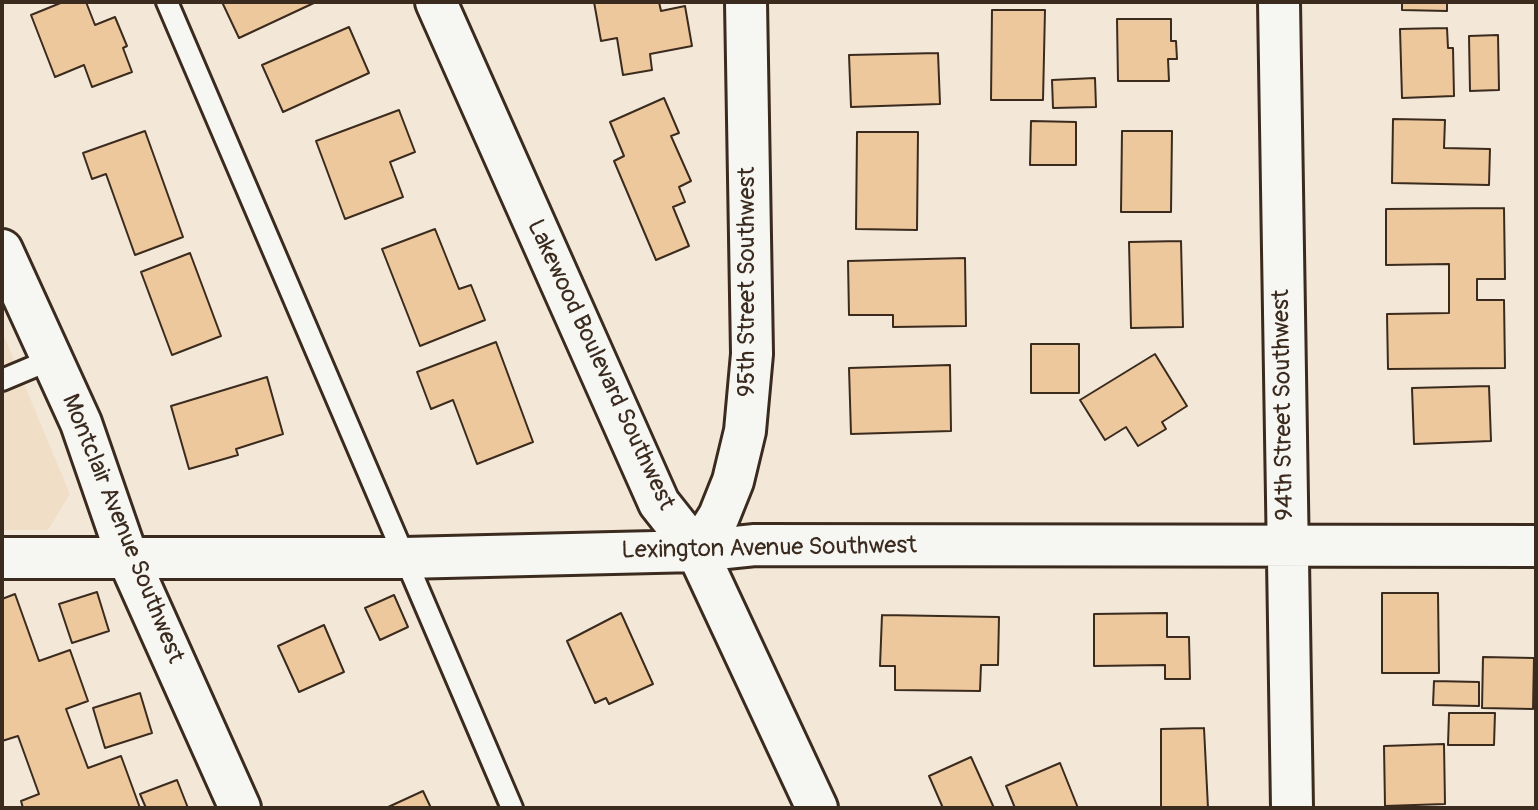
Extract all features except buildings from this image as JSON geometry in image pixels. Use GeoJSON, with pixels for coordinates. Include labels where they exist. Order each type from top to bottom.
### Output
{"type":"FeatureCollection","features":[{"type":"Feature","properties":{"kind":"street","name":"Lakewood Boulevard Southwest"},"geometry":{"type":"LineString","coordinates":[[436,2],[659,503],[697,551],[817,808]]}},
{"type":"Feature","properties":{"kind":"street","name":"95th Street Southwest"},"geometry":{"type":"LineString","coordinates":[[697,551],[719,516],[733,481],[745,431],[752,354],[746,2]]}},
{"type":"Feature","properties":{"kind":"street","name":"94th Street Southwest"},"geometry":{"type":"LineString","coordinates":[[1279,2],[1285,547],[1292,808]]}},
{"type":"Feature","properties":{"kind":"street","name":"Montclair Avenue Southwest"},"geometry":{"type":"LineString","coordinates":[[2,250],[81,423],[127,556],[240,808]]}},
{"type":"Feature","properties":{"kind":"street","name":"Lexington Avenue Southwest"},"geometry":{"type":"LineString","coordinates":[[2,558],[404,558],[697,551],[755,545],[1536,546]]}},
{"type":"Feature","properties":{"kind":"lane"},"geometry":{"type":"LineString","coordinates":[[167,2],[512,808]]}},
{"type":"Feature","properties":{"kind":"lane"},"geometry":{"type":"LineString","coordinates":[[2,380],[52,359]]}},
{"type":"Feature","properties":{"kind":"shaded area"},"geometry":{"type":"Polygon","coordinates":[[[2,331],[70,494],[48,530],[2,530],[2,331]]]}}]}
